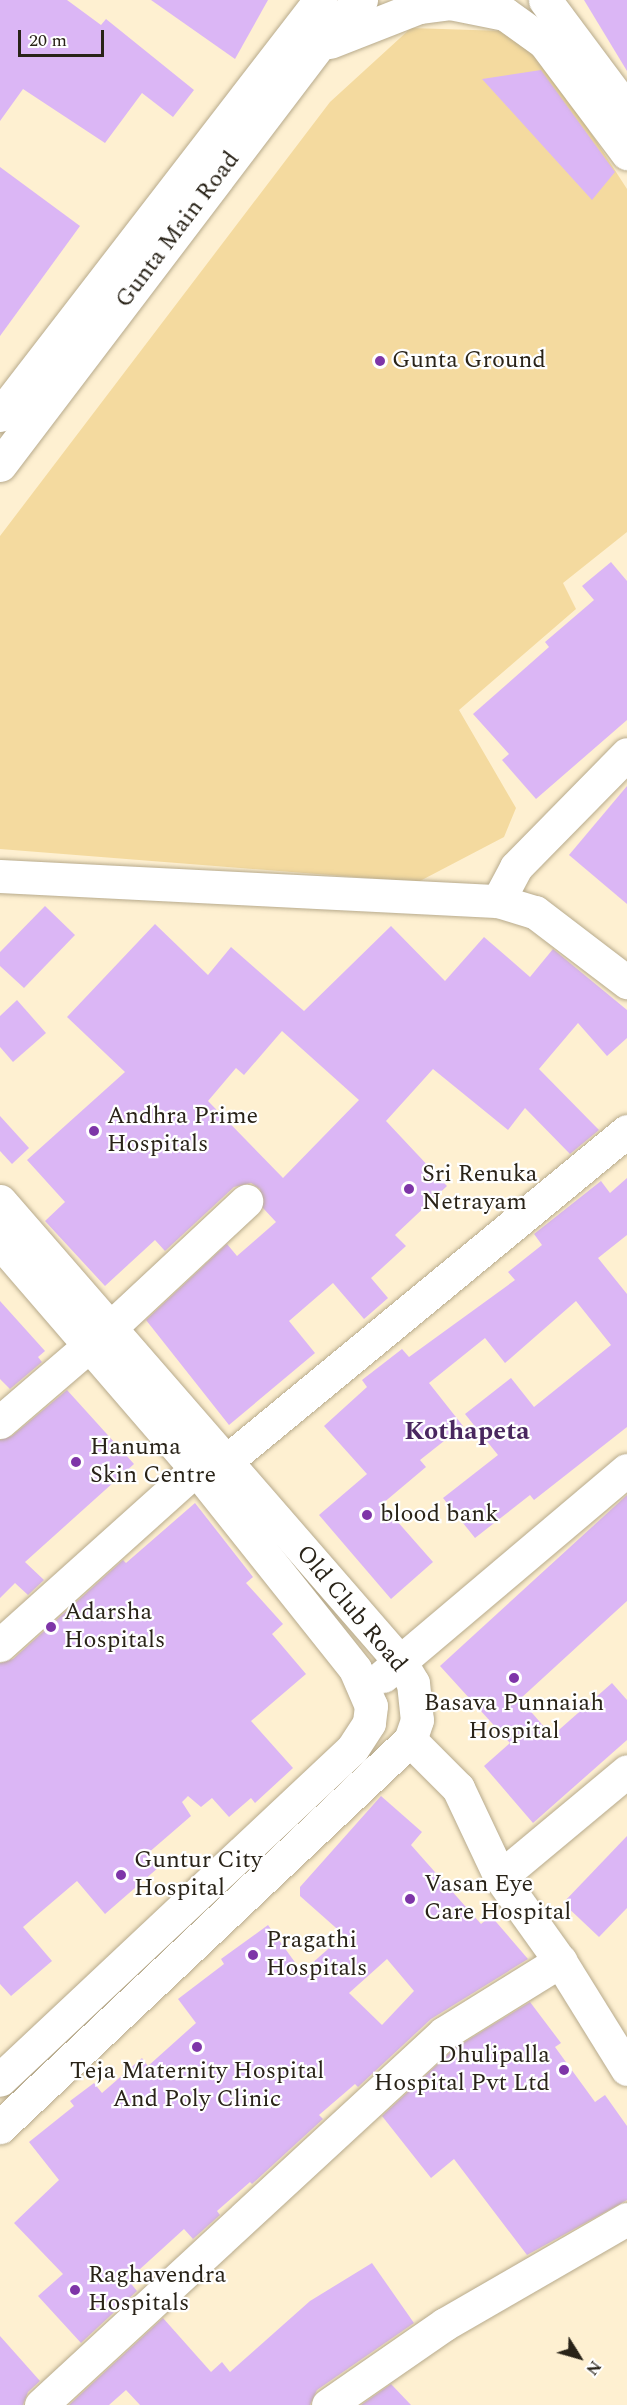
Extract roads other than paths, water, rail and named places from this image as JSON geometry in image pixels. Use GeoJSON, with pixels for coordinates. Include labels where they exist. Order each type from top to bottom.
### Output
{"type":"FeatureCollection","features":[{"type":"Feature","properties":{"kind":"street","name":"Gunta Main Road"},"geometry":{"type":"LineString","coordinates":[[0,415],[320,0]]}},
{"type":"Feature","properties":{"kind":"street","name":"Gunta Main Road"},"geometry":{"type":"LineString","coordinates":[[0,465],[316,50],[361,0]]}},
{"type":"Feature","properties":{"kind":"street"},"geometry":{"type":"LineString","coordinates":[[545,0],[627,110]]}},
{"type":"Feature","properties":{"kind":"street"},"geometry":{"type":"LineString","coordinates":[[316,50],[355,30],[419,6],[450,3],[506,14],[544,42],[627,153]]}},
{"type":"Feature","properties":{"kind":"street"},"geometry":{"type":"LineString","coordinates":[[498,901],[516,867],[627,754]]}},
{"type":"Feature","properties":{"kind":"street"},"geometry":{"type":"LineString","coordinates":[[0,876],[498,901],[535,912],[627,982]]}},
{"type":"Feature","properties":{"kind":"street"},"geometry":{"type":"LineString","coordinates":[[0,1645],[210,1466],[627,1131]]}},
{"type":"Feature","properties":{"kind":"street","name":"Old Club Road"},"geometry":{"type":"LineString","coordinates":[[0,1201],[101,1336],[210,1466],[401,1663],[417,1700],[417,1720],[410,1740]]}},
{"type":"Feature","properties":{"kind":"street"},"geometry":{"type":"LineString","coordinates":[[0,1422],[101,1336],[246,1201]]}},
{"type":"Feature","properties":{"kind":"street","name":"Old Club Road"},"geometry":{"type":"LineString","coordinates":[[0,1242],[101,1336]]}},
{"type":"Feature","properties":{"kind":"street","name":"Old Club Road"},"geometry":{"type":"LineString","coordinates":[[0,2080],[352,1749],[369,1723],[371,1706],[366,1688],[355,1669],[210,1466]]}},
{"type":"Feature","properties":{"kind":"street"},"geometry":{"type":"LineString","coordinates":[[366,1688],[401,1663],[627,1470]]}},
{"type":"Feature","properties":{"kind":"street"},"geometry":{"type":"LineString","coordinates":[[0,2127],[410,1740],[458,1788],[500,1877],[560,1960],[627,2069]]}},
{"type":"Feature","properties":{"kind":"street"},"geometry":{"type":"LineString","coordinates":[[500,1877],[627,1771]]}},
{"type":"Feature","properties":{"kind":"street"},"geometry":{"type":"LineString","coordinates":[[40,2405],[444,2033],[560,1960]]}},
{"type":"Feature","properties":{"kind":"street"},"geometry":{"type":"LineString","coordinates":[[328,2405],[445,2324],[627,2219]]}},
{"type":"Feature","properties":{"kind":"place","name":"Gunta Ground"},"geometry":{"type":"Point","coordinates":[380,361]}},
{"type":"Feature","properties":{"kind":"place","name":"Andhra Prime Hospitals"},"geometry":{"type":"Point","coordinates":[94,1131]}},
{"type":"Feature","properties":{"kind":"place","name":"Sri Renuka Netrayam"},"geometry":{"type":"Point","coordinates":[409,1189]}},
{"type":"Feature","properties":{"kind":"place","name":"Hanuma Skin Centre"},"geometry":{"type":"Point","coordinates":[76,1462]}},
{"type":"Feature","properties":{"kind":"place","name":"blood bank"},"geometry":{"type":"Point","coordinates":[367,1515]}},
{"type":"Feature","properties":{"kind":"place","name":"Adarsha Hospitals"},"geometry":{"type":"Point","coordinates":[51,1627]}},
{"type":"Feature","properties":{"kind":"place","name":"Basava Punnaiah Hospital"},"geometry":{"type":"Point","coordinates":[514,1678]}},
{"type":"Feature","properties":{"kind":"place","name":"Guntur City Hospital"},"geometry":{"type":"Point","coordinates":[121,1875]}},
{"type":"Feature","properties":{"kind":"place","name":"Vasan Eye Care Hospital"},"geometry":{"type":"Point","coordinates":[410,1899]}},
{"type":"Feature","properties":{"kind":"place","name":"Pragathi Hospitals"},"geometry":{"type":"Point","coordinates":[253,1955]}},
{"type":"Feature","properties":{"kind":"place","name":"Teja Maternity Hospital And Poly Clinic"},"geometry":{"type":"Point","coordinates":[197,2047]}},
{"type":"Feature","properties":{"kind":"place","name":"Dhulipalla Hospital Pvt Ltd"},"geometry":{"type":"Point","coordinates":[564,2070]}},
{"type":"Feature","properties":{"kind":"place","name":"Raghavendra Hospitals"},"geometry":{"type":"Point","coordinates":[75,2290]}},
{"type":"Feature","properties":{"kind":"district","name":"Kothapeta"},"geometry":{"type":"Point","coordinates":[467,1432]}}]}
